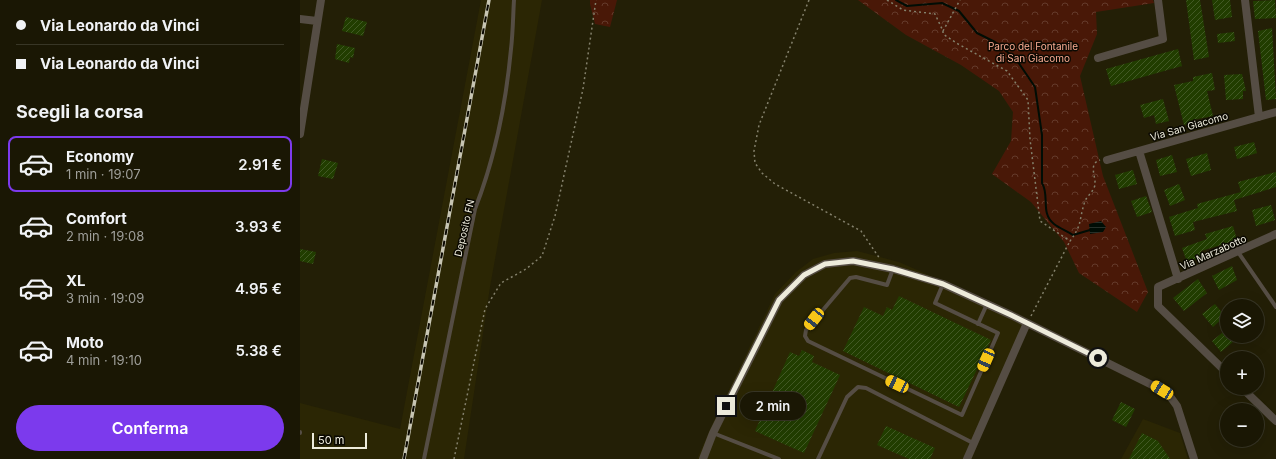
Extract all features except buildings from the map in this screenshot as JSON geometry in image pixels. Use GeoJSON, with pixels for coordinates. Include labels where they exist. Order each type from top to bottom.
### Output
{"type":"FeatureCollection","features":[{"type":"Feature","properties":{"kind":"street"},"geometry":{"type":"LineString","coordinates":[[300,134],[321,0]]}},
{"type":"Feature","properties":{"kind":"street"},"geometry":{"type":"LineString","coordinates":[[1098,58],[1163,39],[1158,0]]}},
{"type":"Feature","properties":{"kind":"street"},"geometry":{"type":"LineString","coordinates":[[1245,0],[1258,117]]}},
{"type":"Feature","properties":{"kind":"street"},"geometry":{"type":"LineString","coordinates":[[300,19],[317,22]]}},
{"type":"Feature","properties":{"kind":"street","name":"Via San Giacomo"},"geometry":{"type":"LineString","coordinates":[[1107,160],[1276,112]]}},
{"type":"Feature","properties":{"kind":"street"},"geometry":{"type":"LineString","coordinates":[[1139,151],[1178,279]]}},
{"type":"Feature","properties":{"kind":"street","name":"Via Marzabotto"},"geometry":{"type":"LineString","coordinates":[[1220,366],[1158,306],[1158,287],[1276,234]]}},
{"type":"Feature","properties":{"kind":"street"},"geometry":{"type":"LineString","coordinates":[[702,459],[713,433],[779,300],[804,275],[825,264],[853,261],[889,268],[943,284],[1027,323],[1154,386],[1169,395],[1181,416],[1194,459]]}},
{"type":"Feature","properties":{"kind":"street"},"geometry":{"type":"LineString","coordinates":[[967,459],[1027,323]]}},
{"type":"Feature","properties":{"kind":"street"},"geometry":{"type":"LineString","coordinates":[[1249,395],[1276,421]]}},
{"type":"Feature","properties":{"kind":"lane","name":"Deposito FN"},"geometry":{"type":"LineString","coordinates":[[424,459],[475,209],[487,179],[496,141],[509,68],[514,0]]}},
{"type":"Feature","properties":{"kind":"lane"},"geometry":{"type":"LineString","coordinates":[[1238,252],[1276,307]]}},
{"type":"Feature","properties":{"kind":"lane"},"geometry":{"type":"LineString","coordinates":[[889,268],[887,285],[856,277],[850,278],[806,330],[808,341],[962,415],[998,333],[935,302],[943,284]]}},
{"type":"Feature","properties":{"kind":"lane"},"geometry":{"type":"LineString","coordinates":[[978,324],[987,304]]}},
{"type":"Feature","properties":{"kind":"lane"},"geometry":{"type":"LineString","coordinates":[[818,459],[847,397],[858,387],[866,388],[973,443]]}},
{"type":"Feature","properties":{"kind":"lane"},"geometry":{"type":"LineString","coordinates":[[713,433],[779,459]]}},
{"type":"Feature","properties":{"kind":"path"},"geometry":{"type":"LineString","coordinates":[[454,459],[485,309],[501,283],[526,269],[542,256],[555,216],[583,89],[596,0]]}},
{"type":"Feature","properties":{"kind":"path"},"geometry":{"type":"LineString","coordinates":[[809,0],[759,125],[754,151],[755,163],[762,173],[775,184],[861,231],[889,268]]}},
{"type":"Feature","properties":{"kind":"path"},"geometry":{"type":"LineString","coordinates":[[887,0],[903,10],[935,14],[943,34],[958,44],[1007,70],[1028,100],[1030,140],[1040,221],[1070,241]]}},
{"type":"Feature","properties":{"kind":"path"},"geometry":{"type":"LineString","coordinates":[[943,31],[960,0]]}},
{"type":"Feature","properties":{"kind":"path"},"geometry":{"type":"LineString","coordinates":[[1027,323],[1070,241],[1080,227],[1084,203],[1095,185],[1093,165],[1096,162],[1107,160]]}},
{"type":"Feature","properties":{"kind":"shaded area"},"geometry":{"type":"Polygon","coordinates":[[[481,0],[542,0],[490,287],[464,459],[300,459],[300,403],[400,429],[481,0]]]}},
{"type":"Feature","properties":{"kind":"shaded area"},"geometry":{"type":"Polygon","coordinates":[[[1101,221],[1106,227],[1103,232],[1090,234],[1089,224],[1101,221]]]}},
{"type":"Feature","properties":{"kind":"shaded area"},"geometry":{"type":"Polygon","coordinates":[[[857,251],[899,262],[1026,318],[972,459],[697,459],[775,294],[796,272],[813,259],[834,253],[857,251]]]}},
{"type":"Feature","properties":{"kind":"shaded area"},"geometry":{"type":"Polygon","coordinates":[[[1143,419],[1180,433],[1188,459],[1121,459],[1143,419]]]}},
{"type":"Feature","properties":{"kind":"green space"},"geometry":{"type":"Polygon","coordinates":[[[590,0],[617,0],[610,27],[595,24],[590,0]]]}},
{"type":"Feature","properties":{"kind":"green space","name":"Parco del Fontanile di San Giacomo"},"geometry":{"type":"Polygon","coordinates":[[[858,0],[1153,0],[1154,3],[1096,12],[1097,34],[1080,76],[1103,176],[1148,292],[1137,312],[1079,273],[1064,242],[1031,202],[992,174],[1011,141],[1013,112],[999,91],[961,65],[906,35],[858,0]]]}},
{"type":"Feature","properties":{"kind":"waterway"},"geometry":{"type":"LineString","coordinates":[[896,0],[907,6],[942,3],[959,11],[977,33],[995,42],[1016,59],[1035,87],[1042,135],[1042,183],[1045,193],[1047,215],[1054,224],[1073,235],[1090,230]]}},
{"type":"Feature","properties":{"kind":"railway"},"geometry":{"type":"LineString","coordinates":[[404,459],[489,0]]}},
{"type":"Feature","properties":{"kind":"route"},"geometry":{"type":"LineString","coordinates":[[726,406],[779,300],[804,275],[825,264],[853,261],[893,269],[943,284],[1011,315],[1098,358]]}}]}
